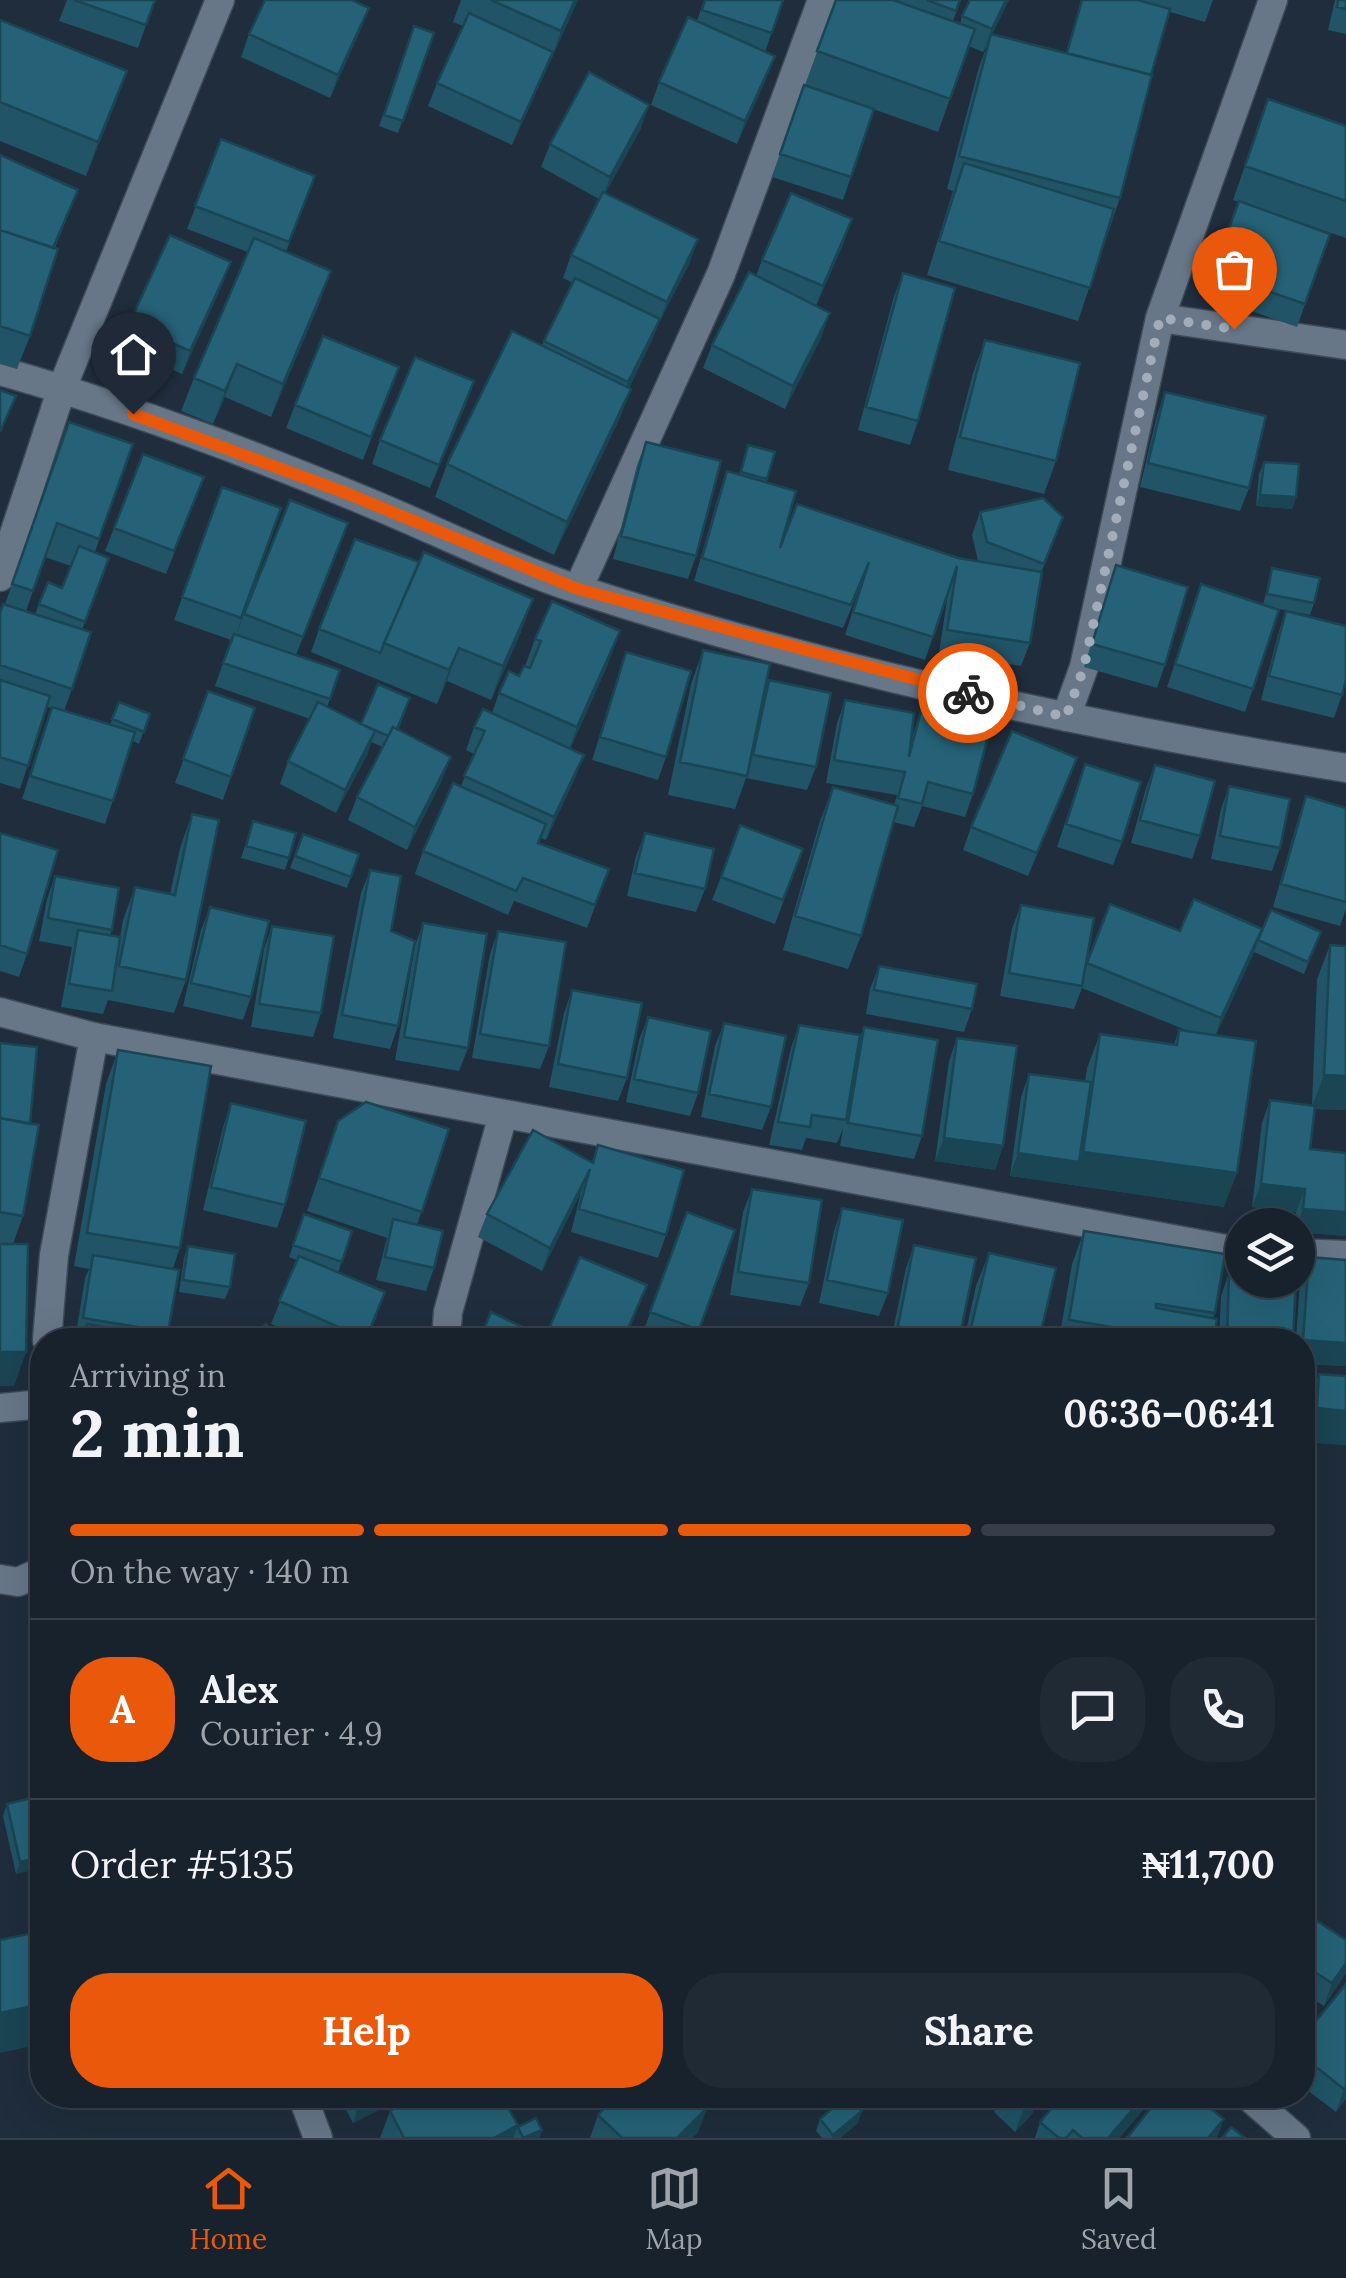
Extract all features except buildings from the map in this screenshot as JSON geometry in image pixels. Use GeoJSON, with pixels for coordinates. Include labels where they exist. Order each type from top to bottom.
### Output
{"type":"FeatureCollection","features":[{"type":"Feature","properties":{"kind":"street"},"geometry":{"type":"LineString","coordinates":[[0,577],[62,388],[220,0]]}},
{"type":"Feature","properties":{"kind":"street"},"geometry":{"type":"LineString","coordinates":[[578,589],[721,274],[822,0]]}},
{"type":"Feature","properties":{"kind":"street"},"geometry":{"type":"LineString","coordinates":[[1066,717],[1084,667],[1160,318],[1272,0]]}},
{"type":"Feature","properties":{"kind":"street"},"geometry":{"type":"LineString","coordinates":[[1160,318],[1346,345]]}},
{"type":"Feature","properties":{"kind":"street"},"geometry":{"type":"LineString","coordinates":[[0,371],[62,388],[346,493],[578,589],[834,661],[1066,717],[1346,768]]}},
{"type":"Feature","properties":{"kind":"street"},"geometry":{"type":"LineString","coordinates":[[0,1012],[94,1037],[1225,1249]]}},
{"type":"Feature","properties":{"kind":"street"},"geometry":{"type":"LineString","coordinates":[[48,1328],[54,1256],[94,1037]]}},
{"type":"Feature","properties":{"kind":"street"},"geometry":{"type":"LineString","coordinates":[[447,1328],[503,1115]]}},
{"type":"Feature","properties":{"kind":"street"},"geometry":{"type":"LineString","coordinates":[[1315,1254],[1346,1254]]}},
{"type":"Feature","properties":{"kind":"street"},"geometry":{"type":"LineString","coordinates":[[0,1408],[30,1405]]}},
{"type":"Feature","properties":{"kind":"street"},"geometry":{"type":"LineString","coordinates":[[0,1579],[18,1582],[30,1576]]}},
{"type":"Feature","properties":{"kind":"street"},"geometry":{"type":"LineString","coordinates":[[307,2108],[318,2138]]}},
{"type":"Feature","properties":{"kind":"street"},"geometry":{"type":"LineString","coordinates":[[1262,2108],[1296,2138]]}},
{"type":"Feature","properties":{"kind":"way so far"},"geometry":{"type":"LineString","coordinates":[[968,693],[1066,717],[1084,667],[1160,318],[1234,329]]}},
{"type":"Feature","properties":{"kind":"route"},"geometry":{"type":"LineString","coordinates":[[133,414],[346,493],[578,589],[834,661],[968,693]]}}]}
